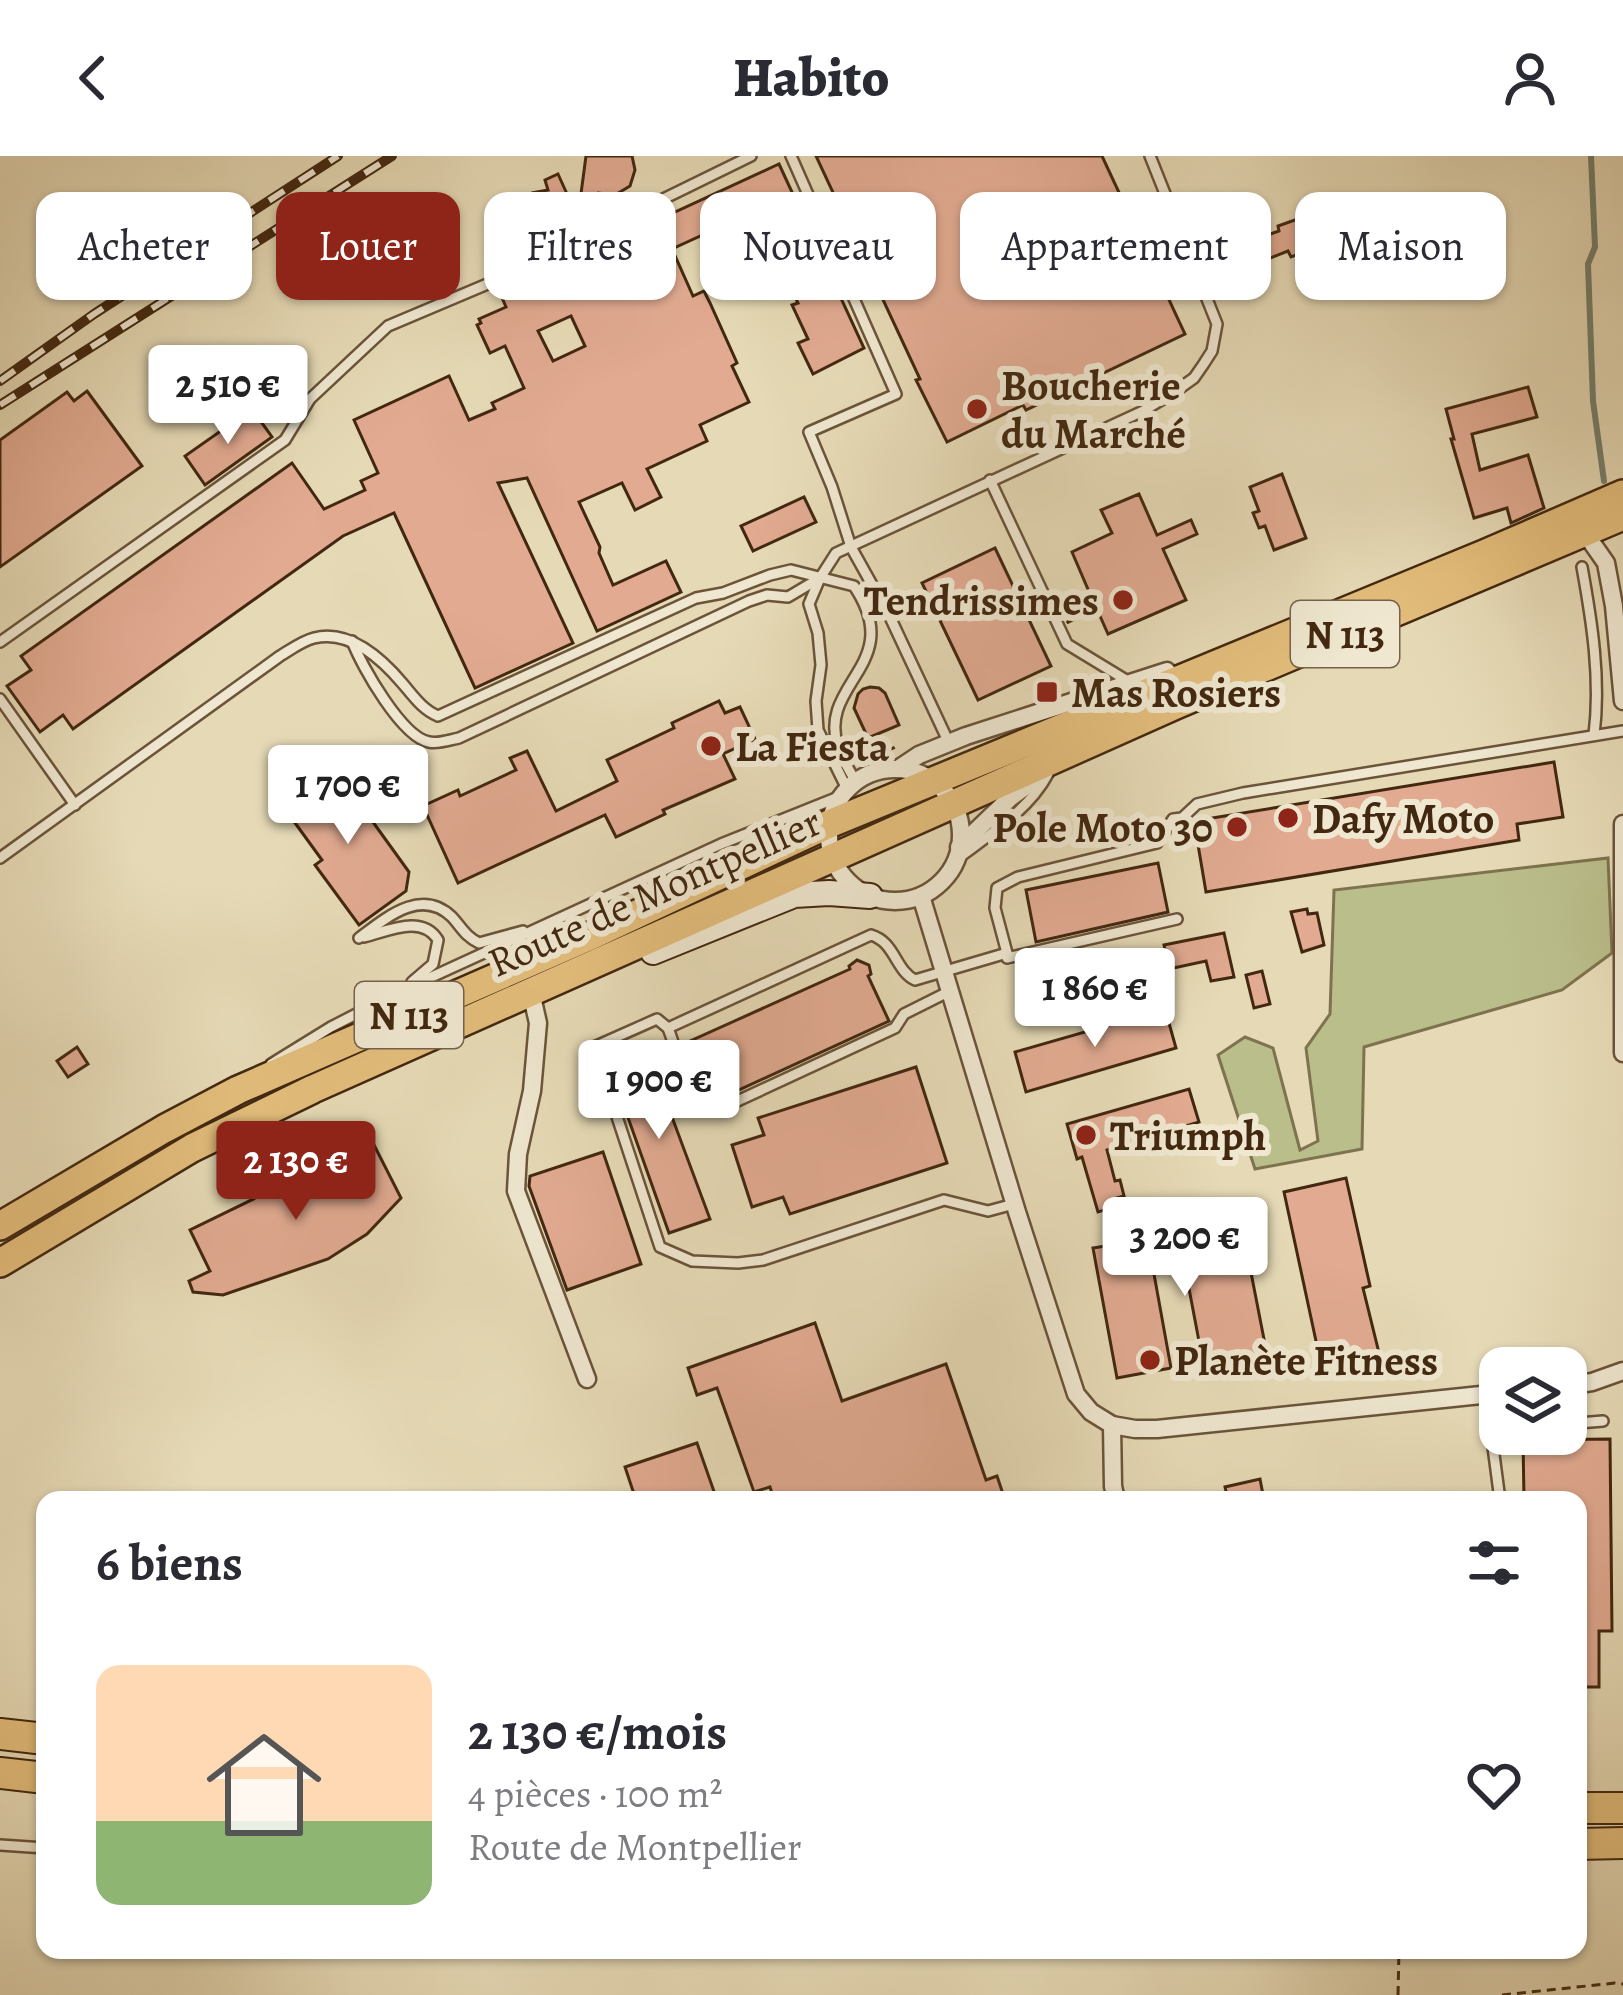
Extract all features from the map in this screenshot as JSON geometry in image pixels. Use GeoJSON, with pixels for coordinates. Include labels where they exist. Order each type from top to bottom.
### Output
{"type":"FeatureCollection","features":[{"type":"Feature","properties":{"kind":"highway"},"geometry":{"type":"LineString","coordinates":[[0,1734],[36,1737]]}},
{"type":"Feature","properties":{"kind":"highway"},"geometry":{"type":"LineString","coordinates":[[0,1773],[36,1777]]}},
{"type":"Feature","properties":{"kind":"highway"},"geometry":{"type":"LineString","coordinates":[[1587,1808],[1623,1808]]}},
{"type":"Feature","properties":{"kind":"highway"},"geometry":{"type":"LineString","coordinates":[[1587,1844],[1623,1843]]}},
{"type":"Feature","properties":{"kind":"main road","name":"Route de Montpellier"},"geometry":{"type":"LineString","coordinates":[[0,1226],[238,1090],[565,947],[829,824],[1623,494]]}},
{"type":"Feature","properties":{"kind":"main road","name":"Route de Montpellier"},"geometry":{"type":"LineString","coordinates":[[0,1263],[192,1148],[313,1089],[1176,705],[1623,516]]}},
{"type":"Feature","properties":{"kind":"street"},"geometry":{"type":"LineString","coordinates":[[1585,533],[1606,563],[1622,688]]}},
{"type":"Feature","properties":{"kind":"street"},"geometry":{"type":"LineString","coordinates":[[1614,606],[1623,567]]}},
{"type":"Feature","properties":{"kind":"street"},"geometry":{"type":"LineString","coordinates":[[898,769],[949,742],[1228,650],[1272,640]]}},
{"type":"Feature","properties":{"kind":"street"},"geometry":{"type":"LineString","coordinates":[[587,967],[621,966],[794,895],[829,893],[896,901],[922,896],[943,881],[958,853],[1010,798],[1060,760]]}},
{"type":"Feature","properties":{"kind":"street"},"geometry":{"type":"LineString","coordinates":[[869,896],[848,881],[829,842],[829,824],[849,783],[898,769],[916,772],[932,782],[954,805],[961,834],[958,853]]}},
{"type":"Feature","properties":{"kind":"street"},"geometry":{"type":"LineString","coordinates":[[1623,824],[1623,1053]]}},
{"type":"Feature","properties":{"kind":"street"},"geometry":{"type":"LineString","coordinates":[[922,896],[1076,1394],[1091,1412],[1112,1425],[1157,1429],[1479,1394]]}},
{"type":"Feature","properties":{"kind":"street"},"geometry":{"type":"LineString","coordinates":[[532,992],[538,1023],[516,1191],[587,1379]]}},
{"type":"Feature","properties":{"kind":"street"},"geometry":{"type":"LineString","coordinates":[[1587,1383],[1623,1371]]}},
{"type":"Feature","properties":{"kind":"street"},"geometry":{"type":"LineString","coordinates":[[1112,1425],[1114,1491]]}},
{"type":"Feature","properties":{"kind":"lane"},"geometry":{"type":"LineString","coordinates":[[0,642],[285,440],[310,399],[388,326],[504,277],[751,156]]}},
{"type":"Feature","properties":{"kind":"lane"},"geometry":{"type":"LineString","coordinates":[[791,156],[896,394],[809,432],[851,547],[949,742]]}},
{"type":"Feature","properties":{"kind":"lane"},"geometry":{"type":"LineString","coordinates":[[849,783],[818,730],[815,701],[821,665],[809,604],[836,553],[1143,411],[1194,377],[1212,351],[1217,324],[1150,156]]}},
{"type":"Feature","properties":{"kind":"lane"},"geometry":{"type":"LineString","coordinates":[[991,480],[1067,644],[1131,683]]}},
{"type":"Feature","properties":{"kind":"lane"},"geometry":{"type":"LineString","coordinates":[[1582,567],[1593,624],[1598,706],[1594,735]]}},
{"type":"Feature","properties":{"kind":"lane"},"geometry":{"type":"LineString","coordinates":[[0,858],[310,639],[332,636],[352,641],[387,664],[425,709],[438,716],[669,608],[791,570],[854,586],[871,620],[862,670],[843,694],[836,721],[837,745],[849,783]]}},
{"type":"Feature","properties":{"kind":"lane"},"geometry":{"type":"LineString","coordinates":[[352,641],[410,733],[427,742],[444,742],[767,595],[788,597],[820,578]]}},
{"type":"Feature","properties":{"kind":"lane"},"geometry":{"type":"LineString","coordinates":[[705,596],[715,618]]}},
{"type":"Feature","properties":{"kind":"lane"},"geometry":{"type":"LineString","coordinates":[[0,699],[75,805]]}},
{"type":"Feature","properties":{"kind":"lane"},"geometry":{"type":"LineString","coordinates":[[1177,920],[1007,958],[995,908],[997,888],[1018,877],[1157,843],[1173,819],[1182,818],[1197,804],[1623,731]]}},
{"type":"Feature","properties":{"kind":"lane"},"geometry":{"type":"LineString","coordinates":[[401,991],[433,964],[438,940],[432,931],[408,926],[359,938],[386,917],[418,902],[438,907],[454,919],[465,937],[479,943],[499,939],[551,921],[849,783]]}},
{"type":"Feature","properties":{"kind":"lane"},"geometry":{"type":"LineString","coordinates":[[238,1090],[284,1053],[401,991],[551,921]]}},
{"type":"Feature","properties":{"kind":"lane"},"geometry":{"type":"LineString","coordinates":[[668,1028],[872,935],[896,955],[904,974],[915,980],[1007,953]]}},
{"type":"Feature","properties":{"kind":"lane"},"geometry":{"type":"LineString","coordinates":[[950,992],[904,1014],[895,1028],[718,1110],[704,1105],[692,1090],[668,1028],[657,1019],[594,1046],[660,1247],[692,1262],[763,1260],[944,1200],[988,1211],[1014,1204]]}},
{"type":"Feature","properties":{"kind":"lane"},"geometry":{"type":"LineString","coordinates":[[1587,1422],[1603,1421]]}},
{"type":"Feature","properties":{"kind":"lane"},"geometry":{"type":"LineString","coordinates":[[1497,1455],[1499,1491]]}},
{"type":"Feature","properties":{"kind":"lane"},"geometry":{"type":"LineString","coordinates":[[0,1844],[36,1847]]}},
{"type":"Feature","properties":{"kind":"path"},"geometry":{"type":"LineString","coordinates":[[849,783],[909,741]]}},
{"type":"Feature","properties":{"kind":"path"},"geometry":{"type":"LineString","coordinates":[[1398,1995],[1399,1959]]}},
{"type":"Feature","properties":{"kind":"path"},"geometry":{"type":"LineString","coordinates":[[1502,1995],[1623,1984]]}},
{"type":"Feature","properties":{"kind":"green space"},"geometry":{"type":"Polygon","coordinates":[[[1608,858],[1612,953],[1562,990],[1364,1047],[1362,1149],[1255,1169],[1218,1055],[1245,1037],[1273,1048],[1300,1150],[1318,1141],[1306,1048],[1330,1014],[1334,890],[1608,858]]]}},
{"type":"Feature","properties":{"kind":"building"},"geometry":{"type":"Polygon","coordinates":[[[586,156],[632,156],[635,170],[630,186],[620,192],[581,192],[586,156]]]}},
{"type":"Feature","properties":{"kind":"building"},"geometry":{"type":"Polygon","coordinates":[[[816,156],[1102,156],[1119,192],[960,192],[960,300],[1169,300],[1185,334],[947,442],[883,300],[936,300],[936,192],[833,192],[816,156]]]}},
{"type":"Feature","properties":{"kind":"building"},"geometry":{"type":"Polygon","coordinates":[[[779,164],[792,192],[718,192],[779,164]]]}},
{"type":"Feature","properties":{"kind":"building"},"geometry":{"type":"Polygon","coordinates":[[[558,174],[566,192],[537,192],[548,190],[545,180],[558,174]]]}},
{"type":"Feature","properties":{"kind":"building"},"geometry":{"type":"Polygon","coordinates":[[[700,201],[700,236],[676,247],[676,212],[700,201]]]}},
{"type":"Feature","properties":{"kind":"building"},"geometry":{"type":"Polygon","coordinates":[[[1295,220],[1295,256],[1288,251],[1271,258],[1271,234],[1279,231],[1278,226],[1295,220]]]}},
{"type":"Feature","properties":{"kind":"building"},"geometry":{"type":"Polygon","coordinates":[[[676,258],[693,296],[700,293],[700,300],[708,300],[749,402],[700,425],[707,441],[647,469],[661,497],[635,510],[622,483],[579,502],[613,585],[666,561],[681,592],[597,631],[527,478],[498,483],[573,643],[475,688],[394,513],[343,536],[73,729],[63,715],[40,732],[7,686],[31,670],[21,656],[292,463],[324,509],[365,490],[361,481],[378,473],[354,420],[449,376],[469,420],[524,388],[505,346],[490,353],[477,325],[479,319],[506,307],[503,300],[676,300],[676,258]],[[571,316],[538,331],[553,361],[585,346],[571,316]]]}},
{"type":"Feature","properties":{"kind":"building"},"geometry":{"type":"Polygon","coordinates":[[[842,300],[864,348],[813,374],[798,343],[808,339],[792,305],[842,300]]]}},
{"type":"Feature","properties":{"kind":"building"},"geometry":{"type":"Polygon","coordinates":[[[1528,387],[1537,417],[1472,434],[1480,470],[1528,455],[1544,508],[1511,523],[1507,508],[1474,518],[1446,409],[1528,387]]]}},
{"type":"Feature","properties":{"kind":"building"},"geometry":{"type":"Polygon","coordinates":[[[87,391],[142,466],[0,567],[0,440],[67,392],[74,401],[87,391]]]}},
{"type":"Feature","properties":{"kind":"building"},"geometry":{"type":"Polygon","coordinates":[[[252,409],[272,437],[205,485],[185,456],[252,409]]]}},
{"type":"Feature","properties":{"kind":"building"},"geometry":{"type":"Polygon","coordinates":[[[1282,474],[1306,538],[1274,550],[1265,526],[1259,528],[1253,513],[1259,511],[1250,487],[1282,474]]]}},
{"type":"Feature","properties":{"kind":"building"},"geometry":{"type":"Polygon","coordinates":[[[1139,494],[1157,535],[1191,520],[1197,534],[1163,549],[1186,600],[1108,634],[1096,607],[1067,623],[1090,594],[1072,552],[1112,533],[1101,510],[1139,494]]]}},
{"type":"Feature","properties":{"kind":"building"},"geometry":{"type":"Polygon","coordinates":[[[804,497],[816,522],[753,551],[741,526],[804,497]]]}},
{"type":"Feature","properties":{"kind":"building"},"geometry":{"type":"Polygon","coordinates":[[[995,548],[1051,666],[978,700],[922,583],[995,548]]]}},
{"type":"Feature","properties":{"kind":"building"},"geometry":{"type":"Polygon","coordinates":[[[870,687],[885,693],[899,725],[868,738],[854,708],[858,694],[870,687]]]}},
{"type":"Feature","properties":{"kind":"building"},"geometry":{"type":"Polygon","coordinates":[[[719,701],[725,713],[740,707],[755,739],[723,754],[735,779],[663,810],[665,814],[616,837],[605,815],[458,883],[423,806],[458,790],[460,796],[516,770],[510,758],[527,751],[556,811],[617,781],[607,760],[719,701]]]}},
{"type":"Feature","properties":{"kind":"building"},"geometry":{"type":"Polygon","coordinates":[[[1554,762],[1563,817],[1517,824],[1519,840],[1206,892],[1194,821],[1554,762]]]}},
{"type":"Feature","properties":{"kind":"building"},"geometry":{"type":"Polygon","coordinates":[[[334,768],[409,872],[406,891],[359,925],[315,865],[322,860],[282,805],[334,768]]]}},
{"type":"Feature","properties":{"kind":"building"},"geometry":{"type":"Polygon","coordinates":[[[1158,863],[1168,912],[1036,942],[1026,890],[1158,863]]]}},
{"type":"Feature","properties":{"kind":"building"},"geometry":{"type":"Polygon","coordinates":[[[1307,909],[1308,914],[1317,913],[1324,945],[1302,952],[1291,912],[1307,909]]]}},
{"type":"Feature","properties":{"kind":"building"},"geometry":{"type":"Polygon","coordinates":[[[1224,933],[1234,977],[1211,981],[1206,961],[1169,969],[1164,945],[1224,933]]]}},
{"type":"Feature","properties":{"kind":"building"},"geometry":{"type":"Polygon","coordinates":[[[857,960],[869,965],[868,976],[889,1021],[713,1098],[688,1042],[850,969],[857,960]]]}},
{"type":"Feature","properties":{"kind":"building"},"geometry":{"type":"Polygon","coordinates":[[[1262,971],[1270,1004],[1254,1008],[1246,975],[1262,971]]]}},
{"type":"Feature","properties":{"kind":"building"},"geometry":{"type":"Polygon","coordinates":[[[1165,1009],[1176,1048],[1026,1092],[1015,1052],[1165,1009]]]}},
{"type":"Feature","properties":{"kind":"building"},"geometry":{"type":"Polygon","coordinates":[[[77,1047],[88,1064],[68,1077],[57,1061],[77,1047]]]}},
{"type":"Feature","properties":{"kind":"building"},"geometry":{"type":"Polygon","coordinates":[[[647,1050],[710,1219],[669,1233],[609,1064],[647,1050]]]}},
{"type":"Feature","properties":{"kind":"building"},"geometry":{"type":"Polygon","coordinates":[[[916,1067],[947,1163],[790,1214],[783,1197],[752,1207],[732,1145],[764,1135],[758,1118],[916,1067]]]}},
{"type":"Feature","properties":{"kind":"building"},"geometry":{"type":"Polygon","coordinates":[[[1189,1089],[1199,1122],[1107,1150],[1124,1196],[1113,1199],[1115,1207],[1098,1212],[1067,1124],[1189,1089]]]}},
{"type":"Feature","properties":{"kind":"building"},"geometry":{"type":"Polygon","coordinates":[[[372,1141],[401,1198],[367,1234],[328,1259],[223,1295],[193,1292],[189,1281],[210,1271],[190,1230],[372,1141]]]}},
{"type":"Feature","properties":{"kind":"building"},"geometry":{"type":"Polygon","coordinates":[[[603,1152],[641,1264],[567,1290],[529,1186],[530,1176],[603,1152]]]}},
{"type":"Feature","properties":{"kind":"building"},"geometry":{"type":"Polygon","coordinates":[[[1346,1178],[1370,1286],[1363,1288],[1380,1357],[1322,1369],[1284,1192],[1346,1178]]]}},
{"type":"Feature","properties":{"kind":"building"},"geometry":{"type":"Polygon","coordinates":[[[1239,1211],[1270,1370],[1206,1378],[1183,1257],[1152,1263],[1171,1368],[1117,1378],[1093,1248],[1162,1237],[1161,1232],[1178,1228],[1177,1223],[1239,1211]]]}},
{"type":"Feature","properties":{"kind":"building"},"geometry":{"type":"Polygon","coordinates":[[[815,1323],[842,1401],[946,1364],[986,1480],[997,1476],[1002,1491],[771,1491],[770,1487],[754,1491],[717,1388],[697,1395],[688,1368],[815,1323]]]}},
{"type":"Feature","properties":{"kind":"building"},"geometry":{"type":"Polygon","coordinates":[[[1587,1439],[1610,1439],[1612,1631],[1599,1631],[1599,1687],[1587,1687],[1587,1491],[1524,1491],[1523,1455],[1587,1455],[1587,1439]]]}},
{"type":"Feature","properties":{"kind":"building"},"geometry":{"type":"Polygon","coordinates":[[[697,1443],[714,1491],[633,1491],[625,1467],[697,1443]]]}},
{"type":"Feature","properties":{"kind":"building"},"geometry":{"type":"Polygon","coordinates":[[[1260,1479],[1262,1491],[1226,1491],[1225,1487],[1260,1479]]]}},
{"type":"Feature","properties":{"kind":"waterway"},"geometry":{"type":"LineString","coordinates":[[1591,156],[1595,247],[1588,264],[1593,401],[1604,481]]}},
{"type":"Feature","properties":{"kind":"railway"},"geometry":{"type":"LineString","coordinates":[[0,381],[94,314],[338,156]]}},
{"type":"Feature","properties":{"kind":"railway"},"geometry":{"type":"LineString","coordinates":[[0,405],[392,156]]}},
{"type":"Feature","properties":{"kind":"place","name":"Boucherie du Marché"},"geometry":{"type":"Point","coordinates":[977,409]}},
{"type":"Feature","properties":{"kind":"place","name":"Tendrissimes"},"geometry":{"type":"Point","coordinates":[1123,600]}},
{"type":"Feature","properties":{"kind":"place","name":"Mas Rosiers"},"geometry":{"type":"Point","coordinates":[1047,692]}},
{"type":"Feature","properties":{"kind":"place","name":"La Fiesta"},"geometry":{"type":"Point","coordinates":[711,746]}},
{"type":"Feature","properties":{"kind":"place","name":"Dafy Moto"},"geometry":{"type":"Point","coordinates":[1288,818]}},
{"type":"Feature","properties":{"kind":"place","name":"Pole Moto 30"},"geometry":{"type":"Point","coordinates":[1237,827]}},
{"type":"Feature","properties":{"kind":"place","name":"Triumph"},"geometry":{"type":"Point","coordinates":[1086,1135]}},
{"type":"Feature","properties":{"kind":"place","name":"Planète Fitness"},"geometry":{"type":"Point","coordinates":[1150,1360]}}]}
